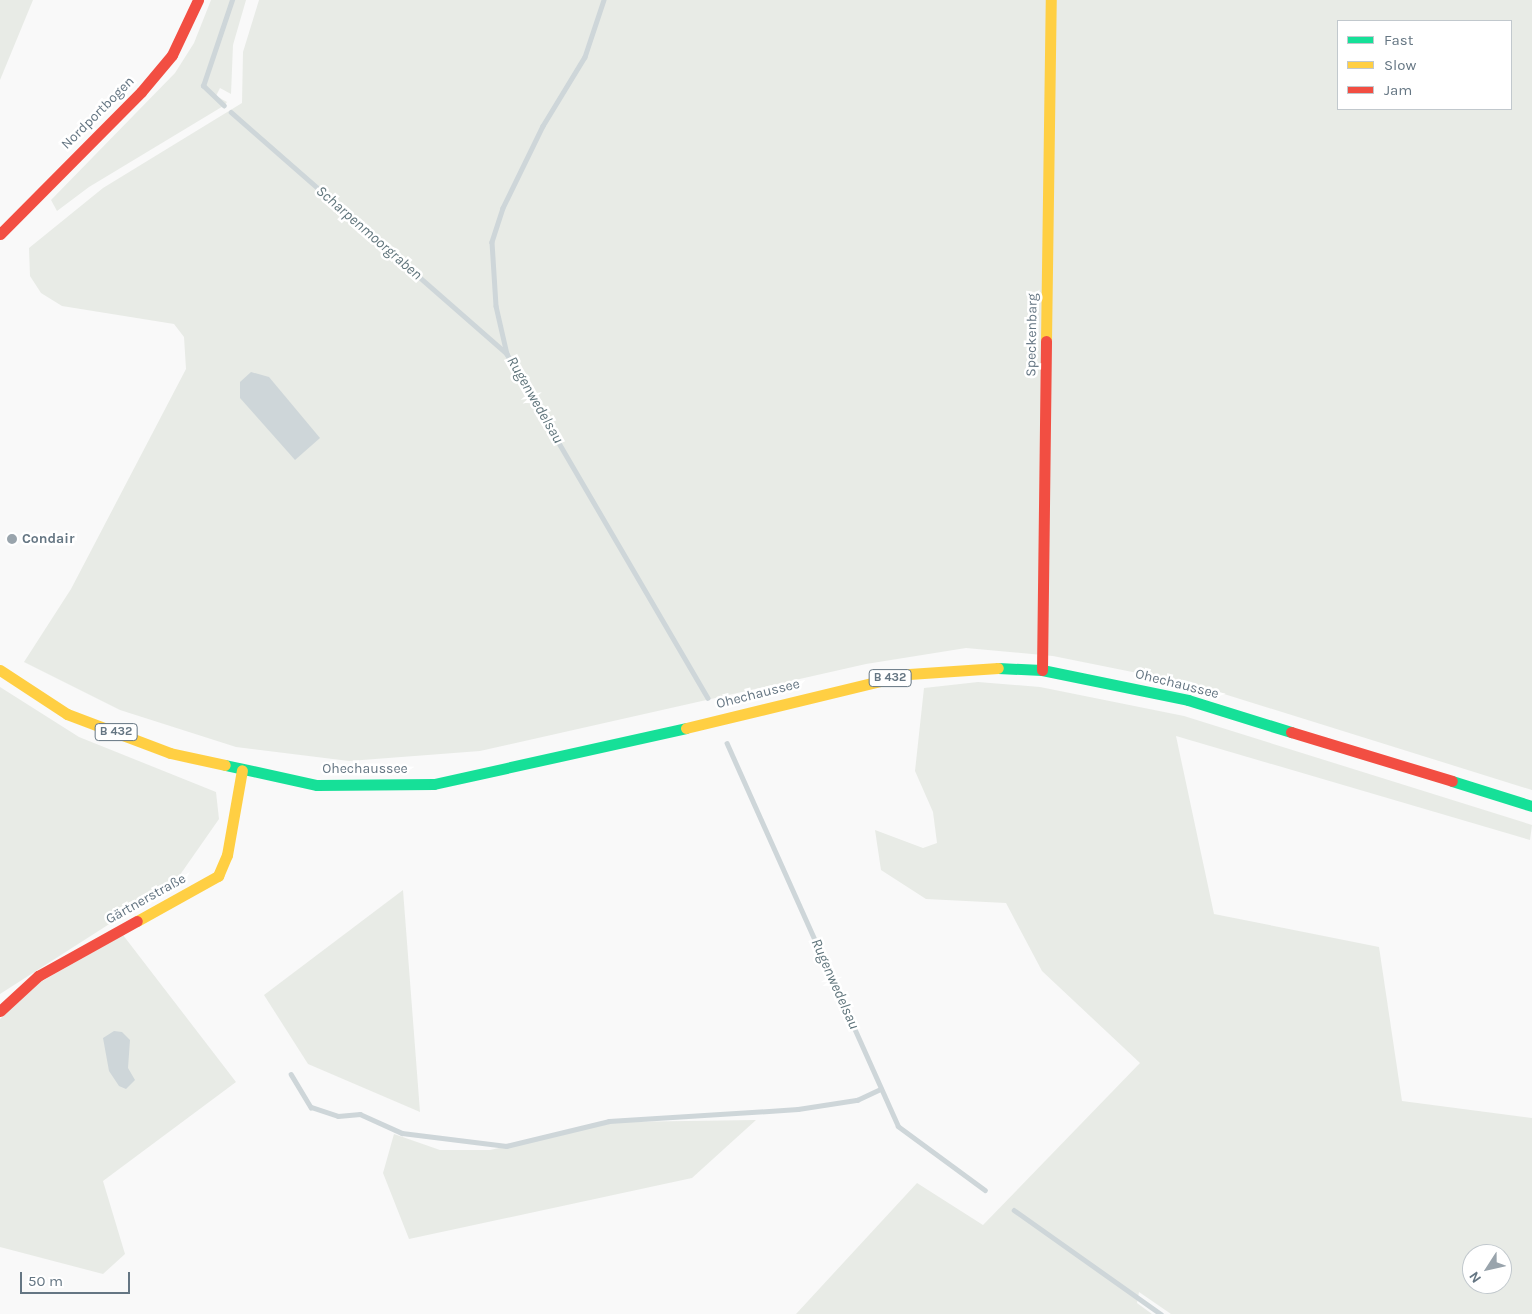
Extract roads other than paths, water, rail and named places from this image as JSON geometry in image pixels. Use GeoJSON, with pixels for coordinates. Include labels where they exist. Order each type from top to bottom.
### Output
{"type":"FeatureCollection","features":[{"type":"Feature","properties":{"kind":"main road","name":"Nordportbogen"},"geometry":{"type":"LineString","coordinates":[[0,234],[147,86],[172,55],[198,0]]}},
{"type":"Feature","properties":{"kind":"main road","name":"Speckenbarg"},"geometry":{"type":"LineString","coordinates":[[1042,670],[1051,0]]}},
{"type":"Feature","properties":{"kind":"main road","name":"Ohechaussee"},"geometry":{"type":"LineString","coordinates":[[0,670],[67,714],[170,753],[317,785],[434,784],[584,753],[909,674],[976,667],[1042,670],[1188,700],[1532,806]]}},
{"type":"Feature","properties":{"kind":"main road","name":"Gärtnerstraße"},"geometry":{"type":"LineString","coordinates":[[0,1011],[38,976],[218,876],[227,855],[242,770]]}},
{"type":"Feature","properties":{"kind":"waterway","name":"Scharpenmoorgraben"},"geometry":{"type":"LineString","coordinates":[[224,106],[203,86],[232,0]]}},
{"type":"Feature","properties":{"kind":"waterway","name":"Rugenwedelsau"},"geometry":{"type":"LineString","coordinates":[[604,0],[585,57],[543,126],[503,208],[492,242],[496,306],[507,354],[708,698]]}},
{"type":"Feature","properties":{"kind":"waterway","name":"Scharpenmoorgraben"},"geometry":{"type":"LineString","coordinates":[[231,112],[506,353]]}},
{"type":"Feature","properties":{"kind":"waterway","name":"Rugenwedelsau"},"geometry":{"type":"LineString","coordinates":[[727,743],[898,1126],[985,1190]]}},
{"type":"Feature","properties":{"kind":"waterway"},"geometry":{"type":"LineString","coordinates":[[291,1074],[311,1107],[338,1116],[360,1114],[402,1133],[506,1146],[609,1121],[798,1109],[857,1100],[881,1089]]}},
{"type":"Feature","properties":{"kind":"waterway","name":"Rugenwedelsau"},"geometry":{"type":"LineString","coordinates":[[1014,1210],[1161,1314]]}},
{"type":"Feature","properties":{"kind":"place","name":"Condair"},"geometry":{"type":"Point","coordinates":[12,539]}}]}
